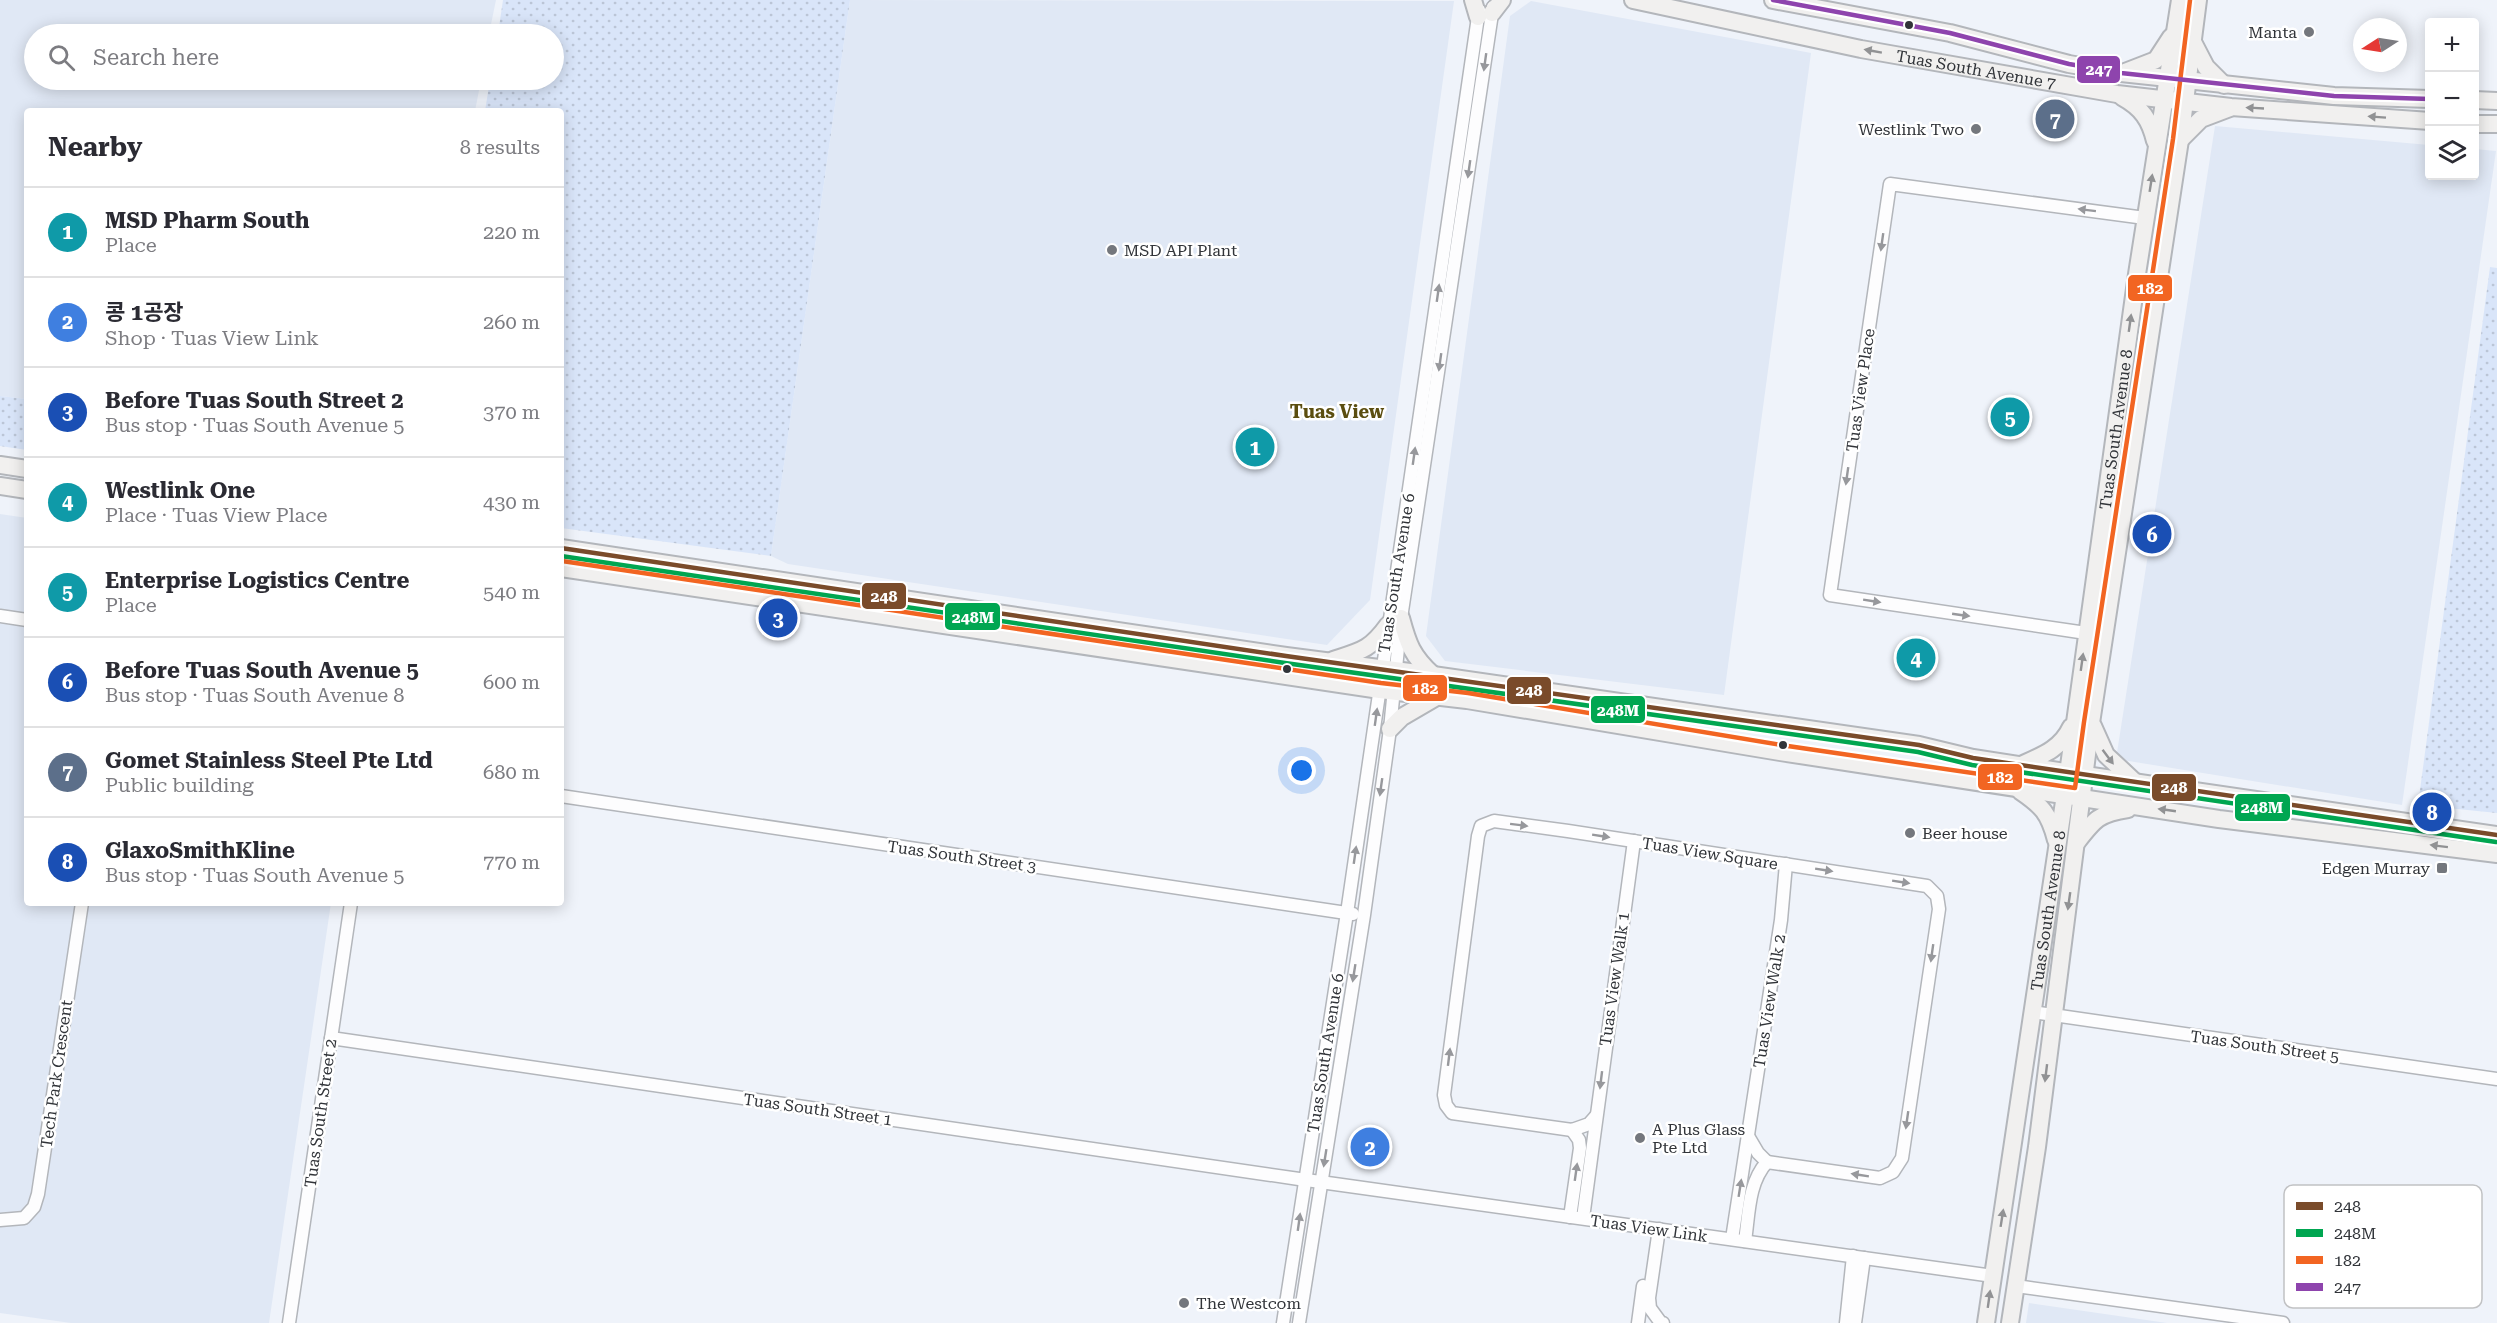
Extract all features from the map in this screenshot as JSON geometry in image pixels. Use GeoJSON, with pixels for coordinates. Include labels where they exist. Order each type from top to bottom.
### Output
{"type":"FeatureCollection","features":[{"type":"Feature","properties":{"kind":"street"},"geometry":{"type":"LineString","coordinates":[[1473,0],[1489,6]]}},
{"type":"Feature","properties":{"kind":"street","name":"Tuas South Avenue 7"},"geometry":{"type":"LineString","coordinates":[[1633,0],[1861,49],[2117,94],[2231,107],[2425,121]]}},
{"type":"Feature","properties":{"kind":"street","name":"Tuas South Avenue 7"},"geometry":{"type":"LineString","coordinates":[[1773,0],[1950,33],[2069,64],[2121,74],[2334,96],[2425,99]]}},
{"type":"Feature","properties":{"kind":"street","name":"Tuas South Avenue 8"},"geometry":{"type":"LineString","coordinates":[[1986,1323],[2065,795],[2145,218],[2180,0]]}},
{"type":"Feature","properties":{"kind":"street","name":"Tuas South Avenue 8"},"geometry":{"type":"LineString","coordinates":[[2010,1323],[2054,1015],[2091,723],[2180,140],[2191,39],[2198,0]]}},
{"type":"Feature","properties":{"kind":"street","name":"Tuas South Avenue 6"},"geometry":{"type":"LineString","coordinates":[[1283,1323],[1347,913],[1386,691],[1394,621],[1489,6]]}},
{"type":"Feature","properties":{"kind":"street"},"geometry":{"type":"LineString","coordinates":[[2121,74],[2156,60],[2176,28]]}},
{"type":"Feature","properties":{"kind":"street"},"geometry":{"type":"LineString","coordinates":[[2191,39],[2206,67],[2224,85]]}},
{"type":"Feature","properties":{"kind":"street"},"geometry":{"type":"LineString","coordinates":[[2117,94],[2136,105],[2145,115],[2151,125],[2156,148]]}},
{"type":"Feature","properties":{"kind":"street"},"geometry":{"type":"LineString","coordinates":[[2479,100],[2497,101]]}},
{"type":"Feature","properties":{"kind":"street"},"geometry":{"type":"LineString","coordinates":[[2180,140],[2201,119],[2231,107]]}},
{"type":"Feature","properties":{"kind":"street"},"geometry":{"type":"LineString","coordinates":[[2479,124],[2497,124]]}},
{"type":"Feature","properties":{"kind":"street","name":"Tuas View Place"},"geometry":{"type":"LineString","coordinates":[[2086,633],[1830,595],[1890,184],[2145,218]]}},
{"type":"Feature","properties":{"kind":"street"},"geometry":{"type":"LineString","coordinates":[[0,465],[24,469]]}},
{"type":"Feature","properties":{"kind":"street"},"geometry":{"type":"LineString","coordinates":[[0,486],[24,490]]}},
{"type":"Feature","properties":{"kind":"street"},"geometry":{"type":"LineString","coordinates":[[564,548],[1329,662],[1919,745],[1973,758],[2497,835]]}},
{"type":"Feature","properties":{"kind":"street"},"geometry":{"type":"LineString","coordinates":[[564,568],[1386,691],[1438,696],[1768,751],[2219,819],[2497,854]]}},
{"type":"Feature","properties":{"kind":"street"},"geometry":{"type":"LineString","coordinates":[[0,615],[24,619]]}},
{"type":"Feature","properties":{"kind":"street"},"geometry":{"type":"LineString","coordinates":[[1329,662],[1368,648],[1394,621],[1409,647],[1422,665],[1433,675]]}},
{"type":"Feature","properties":{"kind":"street","name":"Tuas South Avenue 6"},"geometry":{"type":"LineString","coordinates":[[1299,1323],[1364,915],[1389,729],[1386,691]]}},
{"type":"Feature","properties":{"kind":"street"},"geometry":{"type":"LineString","coordinates":[[1389,729],[1402,717],[1438,696]]}},
{"type":"Feature","properties":{"kind":"street"},"geometry":{"type":"LineString","coordinates":[[2020,765],[2059,744],[2069,731],[2074,719]]}},
{"type":"Feature","properties":{"kind":"street"},"geometry":{"type":"LineString","coordinates":[[2091,723],[2106,755],[2136,783]]}},
{"type":"Feature","properties":{"kind":"street"},"geometry":{"type":"LineString","coordinates":[[2015,788],[2043,807],[2052,824],[2057,844]]}},
{"type":"Feature","properties":{"kind":"street","name":"Tuas South Street 3"},"geometry":{"type":"LineString","coordinates":[[564,796],[1364,915]]}},
{"type":"Feature","properties":{"kind":"street"},"geometry":{"type":"LineString","coordinates":[[2077,843],[2098,816],[2106,812],[2143,807]]}},
{"type":"Feature","properties":{"kind":"street","name":"Tuas View Square"},"geometry":{"type":"LineString","coordinates":[[1572,1130],[1452,1113],[1446,1105],[1444,1095],[1481,826],[1494,821],[1927,886],[1937,896],[1938,909],[1902,1158],[1893,1172],[1880,1178],[1767,1162]]}},
{"type":"Feature","properties":{"kind":"street","name":"Tuas View Walk 1"},"geometry":{"type":"LineString","coordinates":[[1576,1217],[1596,1116],[1634,841]]}},
{"type":"Feature","properties":{"kind":"street","name":"Tuas View Walk 2"},"geometry":{"type":"LineString","coordinates":[[1732,1239],[1781,920],[1786,864]]}},
{"type":"Feature","properties":{"kind":"street","name":"Tech Park Crescent"},"geometry":{"type":"LineString","coordinates":[[0,1220],[24,1218],[34,1207],[38,1194],[82,906]]}},
{"type":"Feature","properties":{"kind":"street","name":"Tuas South Street 2"},"geometry":{"type":"LineString","coordinates":[[290,1323],[351,906]]}},
{"type":"Feature","properties":{"kind":"street","name":"Tuas South Street 5"},"geometry":{"type":"LineString","coordinates":[[2032,1012],[2497,1079]]}},
{"type":"Feature","properties":{"kind":"street","name":"Tuas South Street 1"},"geometry":{"type":"LineString","coordinates":[[331,1038],[1305,1180]]}},
{"type":"Feature","properties":{"kind":"street"},"geometry":{"type":"LineString","coordinates":[[1576,1217],[1580,1148],[1579,1140],[1572,1130],[1589,1124],[1596,1116]]}},
{"type":"Feature","properties":{"kind":"street"},"geometry":{"type":"LineString","coordinates":[[1745,1241],[1754,1182],[1767,1162],[1758,1153],[1748,1136]]}},
{"type":"Feature","properties":{"kind":"street","name":"Tuas View Link"},"geometry":{"type":"LineString","coordinates":[[1305,1180],[1993,1276]]}},
{"type":"Feature","properties":{"kind":"street"},"geometry":{"type":"LineString","coordinates":[[1655,1229],[1649,1298],[1650,1308],[1662,1323]]}},
{"type":"Feature","properties":{"kind":"street"},"geometry":{"type":"LineString","coordinates":[[1638,1323],[1655,1229]]}},
{"type":"Feature","properties":{"kind":"street"},"geometry":{"type":"LineString","coordinates":[[1846,1323],[1858,1257]]}},
{"type":"Feature","properties":{"kind":"street"},"geometry":{"type":"LineString","coordinates":[[1855,1323],[1858,1257]]}},
{"type":"Feature","properties":{"kind":"street"},"geometry":{"type":"LineString","coordinates":[[2016,1286],[2283,1323]]}},
{"type":"Feature","properties":{"kind":"street"},"geometry":{"type":"LineString","coordinates":[[1652,1323],[1662,1323]]}},
{"type":"Feature","properties":{"kind":"shaded area"},"geometry":{"type":"Polygon","coordinates":[[[0,0],[496,0],[491,24],[24,24],[24,90],[479,90],[476,108],[24,108],[24,399],[0,396],[0,0]]]}},
{"type":"Feature","properties":{"kind":"shaded area"},"geometry":{"type":"Polygon","coordinates":[[[503,0],[850,0],[771,556],[564,528],[564,108],[485,108],[488,90],[564,90],[564,24],[499,24],[503,0]]]}},
{"type":"Feature","properties":{"kind":"shaded area"},"geometry":{"type":"Polygon","coordinates":[[[850,0],[1454,1],[1370,600],[1327,645],[788,564],[771,556],[850,0]]]}},
{"type":"Feature","properties":{"kind":"shaded area"},"geometry":{"type":"Polygon","coordinates":[[[1531,1],[1811,53],[1724,695],[1445,661],[1426,636],[1510,16],[1531,1]]]}},
{"type":"Feature","properties":{"kind":"shaded area"},"geometry":{"type":"Polygon","coordinates":[[[2215,126],[2425,145],[2425,180],[2479,180],[2479,149],[2496,151],[2402,805],[2116,759],[2215,126]]]}},
{"type":"Feature","properties":{"kind":"shaded area"},"geometry":{"type":"Polygon","coordinates":[[[2490,267],[2497,268],[2497,813],[2418,805],[2490,267]]]}},
{"type":"Feature","properties":{"kind":"shaded area"},"geometry":{"type":"Polygon","coordinates":[[[0,396],[24,399],[24,450],[0,446],[0,396]]]}},
{"type":"Feature","properties":{"kind":"shaded area"},"geometry":{"type":"Polygon","coordinates":[[[0,514],[24,518],[24,906],[331,906],[269,1323],[71,1323],[0,1313],[0,514]]]}},
{"type":"Feature","properties":{"kind":"shaded area"},"geometry":{"type":"Polygon","coordinates":[[[2029,1303],[2167,1323],[2026,1323],[2029,1303]]]}},
{"type":"Feature","properties":{"kind":"transit line","name":"247"},"geometry":{"type":"LineString","coordinates":[[1773,0],[1950,33],[2069,64],[2121,73],[2334,96],[2425,99]]}},
{"type":"Feature","properties":{"kind":"transit line","name":"182"},"geometry":{"type":"LineString","coordinates":[[564,561],[1381,683],[1468,693],[1781,745],[2075,788],[2173,139],[2190,0]]}},
{"type":"Feature","properties":{"kind":"transit line","name":"248"},"geometry":{"type":"LineString","coordinates":[[564,548],[1286,656],[1919,745],[1973,758],[2497,835]]}},
{"type":"Feature","properties":{"kind":"transit line","name":"248M"},"geometry":{"type":"LineString","coordinates":[[564,556],[1285,663],[1918,752],[1972,765],[2496,842]]}},
{"type":"Feature","properties":{"kind":"place","name":"Manta"},"geometry":{"type":"Point","coordinates":[2309,32]}},
{"type":"Feature","properties":{"kind":"place","name":"Gomet Stainless Steel Pte Ltd"},"geometry":{"type":"Point","coordinates":[2055,119]}},
{"type":"Feature","properties":{"kind":"place","name":"Westlink Two"},"geometry":{"type":"Point","coordinates":[1976,129]}},
{"type":"Feature","properties":{"kind":"place","name":"MSD API Plant"},"geometry":{"type":"Point","coordinates":[1112,250]}},
{"type":"Feature","properties":{"kind":"place","name":"Enterprise Logistics Centre"},"geometry":{"type":"Point","coordinates":[2010,417]}},
{"type":"Feature","properties":{"kind":"place","name":"MSD Pharm South"},"geometry":{"type":"Point","coordinates":[1255,447]}},
{"type":"Feature","properties":{"kind":"place","name":"Before Tuas South Avenue 5"},"geometry":{"type":"Point","coordinates":[2152,534]}},
{"type":"Feature","properties":{"kind":"place","name":"Before Tuas South Street 2"},"geometry":{"type":"Point","coordinates":[778,618]}},
{"type":"Feature","properties":{"kind":"place","name":"Westlink One"},"geometry":{"type":"Point","coordinates":[1916,658]}},
{"type":"Feature","properties":{"kind":"place","name":"GlaxoSmithKline"},"geometry":{"type":"Point","coordinates":[2432,812]}},
{"type":"Feature","properties":{"kind":"place","name":"Beer house"},"geometry":{"type":"Point","coordinates":[1910,833]}},
{"type":"Feature","properties":{"kind":"place","name":"Edgen Murray"},"geometry":{"type":"Point","coordinates":[2442,868]}},
{"type":"Feature","properties":{"kind":"place","name":"A Plus Glass Pte Ltd"},"geometry":{"type":"Point","coordinates":[1640,1138]}},
{"type":"Feature","properties":{"kind":"place","name":"콩 1공장"},"geometry":{"type":"Point","coordinates":[1370,1147]}},
{"type":"Feature","properties":{"kind":"place","name":"The Westcom"},"geometry":{"type":"Point","coordinates":[1184,1303]}},
{"type":"Feature","properties":{"kind":"district","name":"Tuas View"},"geometry":{"type":"Point","coordinates":[1337,412]}}]}
